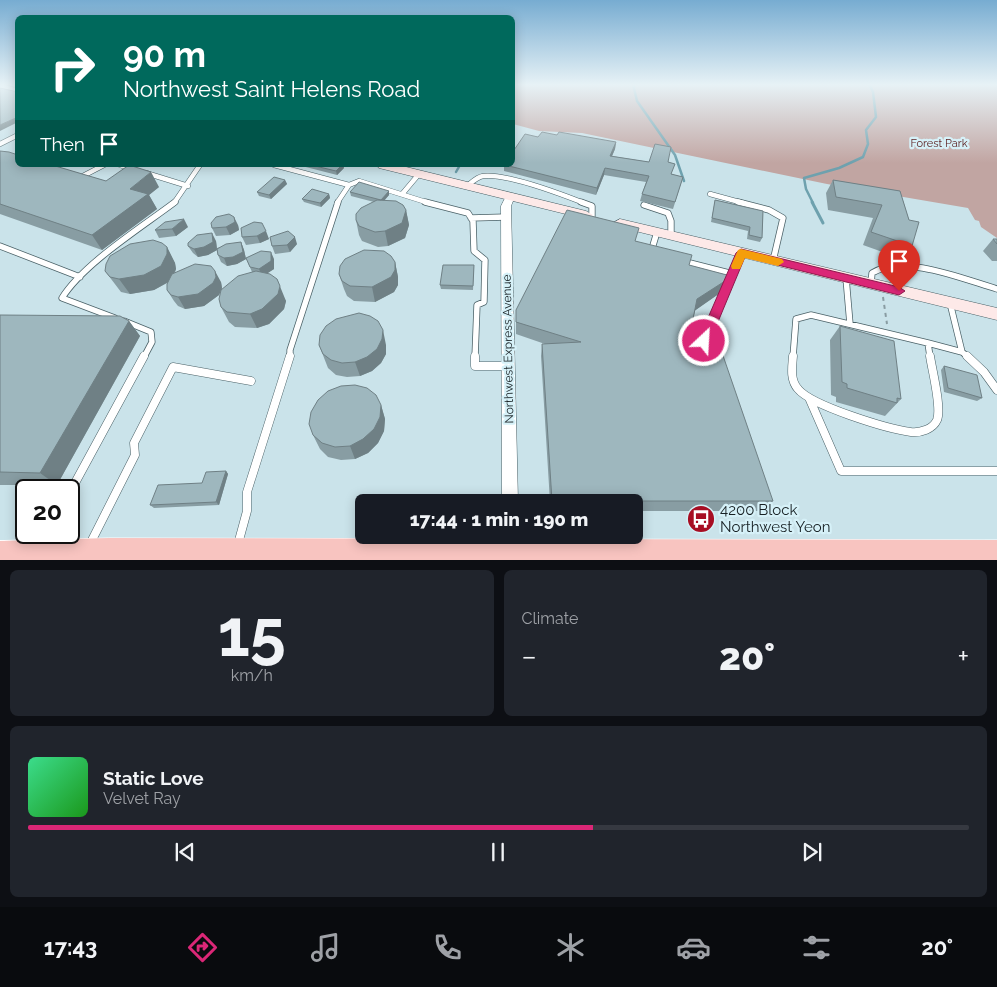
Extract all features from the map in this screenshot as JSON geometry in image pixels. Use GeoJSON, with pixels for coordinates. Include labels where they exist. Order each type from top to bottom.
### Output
{"type":"FeatureCollection","features":[{"type":"Feature","properties":{"kind":"highway"},"geometry":{"type":"LineString","coordinates":[[0,555],[38,544]]}},
{"type":"Feature","properties":{"kind":"highway"},"geometry":{"type":"LineString","coordinates":[[47,544],[86,552],[235,552],[348,556],[510,544],[569,556],[882,557],[997,554]]}},
{"type":"Feature","properties":{"kind":"main road"},"geometry":{"type":"LineString","coordinates":[[391,167],[997,314]]}},
{"type":"Feature","properties":{"kind":"street","name":"Northwest Express Avenue"},"geometry":{"type":"LineString","coordinates":[[510,196],[506,206],[510,494]]}},
{"type":"Feature","properties":{"kind":"lane"},"geometry":{"type":"LineString","coordinates":[[0,144],[15,136]]}},
{"type":"Feature","properties":{"kind":"lane"},"geometry":{"type":"LineString","coordinates":[[76,179],[86,176],[101,167]]}},
{"type":"Feature","properties":{"kind":"lane"},"geometry":{"type":"LineString","coordinates":[[126,167],[188,186]]}},
{"type":"Feature","properties":{"kind":"lane"},"geometry":{"type":"LineString","coordinates":[[77,479],[153,337],[151,332],[62,298],[68,288],[80,277],[176,200],[188,186],[199,167]]}},
{"type":"Feature","properties":{"kind":"lane"},"geometry":{"type":"LineString","coordinates":[[281,167],[349,186]]}},
{"type":"Feature","properties":{"kind":"lane"},"geometry":{"type":"LineString","coordinates":[[403,193],[420,174]]}},
{"type":"Feature","properties":{"kind":"lane"},"geometry":{"type":"LineString","coordinates":[[467,186],[482,176],[496,177],[572,197],[592,206],[601,219]]}},
{"type":"Feature","properties":{"kind":"lane"},"geometry":{"type":"LineString","coordinates":[[235,552],[247,511],[247,492],[290,360],[290,350],[338,201],[349,186],[359,181],[403,193],[437,207],[468,213],[473,221],[474,251],[484,260],[484,302],[477,305],[475,366],[508,366]]}},
{"type":"Feature","properties":{"kind":"lane"},"geometry":{"type":"LineString","coordinates":[[710,194],[769,210],[783,218],[772,260]]}},
{"type":"Feature","properties":{"kind":"lane"},"geometry":{"type":"LineString","coordinates":[[644,205],[663,210],[671,215],[673,219],[671,236]]}},
{"type":"Feature","properties":{"kind":"lane"},"geometry":{"type":"LineString","coordinates":[[471,218],[506,217]]}},
{"type":"Feature","properties":{"kind":"lane"},"geometry":{"type":"LineString","coordinates":[[657,232],[651,253],[660,256]]}},
{"type":"Feature","properties":{"kind":"lane"},"geometry":{"type":"LineString","coordinates":[[1,247],[80,277]]}},
{"type":"Feature","properties":{"kind":"lane"},"geometry":{"type":"LineString","coordinates":[[704,341],[741,253]]}},
{"type":"Feature","properties":{"kind":"lane"},"geometry":{"type":"LineString","coordinates":[[678,260],[733,274]]}},
{"type":"Feature","properties":{"kind":"lane"},"geometry":{"type":"LineString","coordinates":[[876,286],[872,273],[884,266],[930,269],[997,289]]}},
{"type":"Feature","properties":{"kind":"lane"},"geometry":{"type":"LineString","coordinates":[[846,278],[850,324]]}},
{"type":"Feature","properties":{"kind":"lane"},"geometry":{"type":"LineString","coordinates":[[950,303],[962,352]]}},
{"type":"Feature","properties":{"kind":"lane"},"geometry":{"type":"LineString","coordinates":[[997,390],[984,372],[962,352],[811,315],[796,319],[793,381],[810,400],[842,471],[997,471]]}},
{"type":"Feature","properties":{"kind":"lane"},"geometry":{"type":"LineString","coordinates":[[810,400],[911,432],[930,428],[935,424],[938,414],[928,343]]}},
{"type":"Feature","properties":{"kind":"lane"},"geometry":{"type":"LineString","coordinates":[[86,552],[135,455],[134,443],[173,367],[251,381]]}},
{"type":"Feature","properties":{"kind":"path"},"geometry":{"type":"LineString","coordinates":[[876,286],[888,333]]}},
{"type":"Feature","properties":{"kind":"green space","name":"Forest Park"},"geometry":{"type":"Polygon","coordinates":[[[515,110],[997,110],[997,238],[981,227],[979,221],[975,220],[968,208],[827,184],[582,133],[539,131],[515,125],[515,110]]]}},
{"type":"Feature","properties":{"kind":"building"},"geometry":{"type":"Polygon","coordinates":[[[0,110],[15,110],[15,118],[0,125],[0,110]]]}},
{"type":"Feature","properties":{"kind":"building"},"geometry":{"type":"Polygon","coordinates":[[[542,132],[557,135],[559,132],[616,142],[610,156],[649,162],[655,144],[671,147],[668,162],[675,164],[671,174],[683,177],[675,202],[642,194],[649,176],[605,168],[597,188],[513,167],[515,167],[515,149],[525,134],[538,137],[542,132]]]}},
{"type":"Feature","properties":{"kind":"building"},"geometry":{"type":"Polygon","coordinates":[[[0,151],[15,154],[15,167],[59,167],[106,181],[126,167],[135,167],[151,172],[130,189],[148,194],[92,235],[0,204],[0,151]]]}},
{"type":"Feature","properties":{"kind":"building"},"geometry":{"type":"Polygon","coordinates":[[[319,167],[340,167],[336,171],[319,167]]]}},
{"type":"Feature","properties":{"kind":"building"},"geometry":{"type":"Polygon","coordinates":[[[274,177],[285,180],[269,195],[257,192],[274,177]]]}},
{"type":"Feature","properties":{"kind":"building"},"geometry":{"type":"Polygon","coordinates":[[[833,180],[900,191],[909,220],[919,222],[912,246],[871,232],[882,205],[836,197],[833,180]]]}},
{"type":"Feature","properties":{"kind":"building"},"geometry":{"type":"Polygon","coordinates":[[[359,182],[389,191],[381,200],[350,192],[359,182]]]}},
{"type":"Feature","properties":{"kind":"building"},"geometry":{"type":"Polygon","coordinates":[[[312,189],[329,194],[320,203],[302,199],[312,189]]]}},
{"type":"Feature","properties":{"kind":"building"},"geometry":{"type":"Polygon","coordinates":[[[377,200],[396,201],[403,205],[406,210],[402,223],[385,231],[375,232],[359,226],[356,214],[361,208],[377,200]]]}},
{"type":"Feature","properties":{"kind":"building"},"geometry":{"type":"Polygon","coordinates":[[[715,200],[763,211],[762,238],[749,235],[750,227],[712,218],[715,200]]]}},
{"type":"Feature","properties":{"kind":"building"},"geometry":{"type":"Polygon","coordinates":[[[567,210],[639,228],[635,241],[692,255],[689,265],[727,275],[725,281],[697,299],[688,344],[719,344],[773,501],[643,501],[643,494],[552,494],[542,344],[581,342],[516,322],[516,310],[567,210]]]}},
{"type":"Feature","properties":{"kind":"building"},"geometry":{"type":"Polygon","coordinates":[[[229,214],[234,217],[235,222],[226,227],[212,228],[211,223],[216,217],[229,214]]]}},
{"type":"Feature","properties":{"kind":"building"},"geometry":{"type":"Polygon","coordinates":[[[184,219],[172,229],[155,230],[165,222],[184,219]]]}},
{"type":"Feature","properties":{"kind":"building"},"geometry":{"type":"Polygon","coordinates":[[[254,222],[262,223],[266,231],[257,236],[242,237],[241,228],[254,222]]]}},
{"type":"Feature","properties":{"kind":"building"},"geometry":{"type":"Polygon","coordinates":[[[288,231],[295,237],[287,245],[272,246],[270,237],[288,231]]]}},
{"type":"Feature","properties":{"kind":"building"},"geometry":{"type":"Polygon","coordinates":[[[212,233],[213,242],[204,247],[194,249],[188,246],[188,243],[197,235],[212,233]]]}},
{"type":"Feature","properties":{"kind":"building"},"geometry":{"type":"Polygon","coordinates":[[[153,240],[167,247],[167,254],[161,266],[144,275],[119,279],[110,277],[105,271],[110,256],[130,244],[153,240]]]}},
{"type":"Feature","properties":{"kind":"building"},"geometry":{"type":"Polygon","coordinates":[[[241,242],[243,252],[233,257],[224,258],[218,255],[217,249],[226,244],[241,242]]]}},
{"type":"Feature","properties":{"kind":"building"},"geometry":{"type":"Polygon","coordinates":[[[364,250],[384,251],[395,262],[395,270],[391,277],[372,287],[350,286],[342,281],[339,274],[340,266],[345,259],[364,250]]]}},
{"type":"Feature","properties":{"kind":"building"},"geometry":{"type":"Polygon","coordinates":[[[261,251],[271,252],[271,261],[259,269],[250,267],[246,258],[261,251]]]}},
{"type":"Feature","properties":{"kind":"building"},"geometry":{"type":"Polygon","coordinates":[[[195,264],[211,266],[215,271],[216,277],[213,283],[198,294],[178,297],[171,295],[167,290],[167,284],[172,274],[195,264]]]}},
{"type":"Feature","properties":{"kind":"building"},"geometry":{"type":"Polygon","coordinates":[[[443,265],[474,265],[473,286],[440,285],[443,265]]]}},
{"type":"Feature","properties":{"kind":"building"},"geometry":{"type":"Polygon","coordinates":[[[256,271],[270,274],[277,279],[280,286],[278,294],[262,309],[250,314],[227,312],[221,307],[219,299],[221,290],[238,276],[256,271]]]}},
{"type":"Feature","properties":{"kind":"building"},"geometry":{"type":"Polygon","coordinates":[[[359,313],[370,316],[378,321],[383,330],[382,339],[377,349],[367,357],[355,362],[342,363],[331,360],[323,354],[319,345],[320,335],[326,326],[336,319],[359,313]]]}},
{"type":"Feature","properties":{"kind":"building"},"geometry":{"type":"Polygon","coordinates":[[[0,315],[120,316],[129,321],[40,473],[0,472],[0,315]]]}},
{"type":"Feature","properties":{"kind":"building"},"geometry":{"type":"Polygon","coordinates":[[[840,326],[894,341],[901,399],[897,398],[897,403],[847,388],[847,384],[842,382],[840,326]]]}},
{"type":"Feature","properties":{"kind":"building"},"geometry":{"type":"Polygon","coordinates":[[[944,366],[977,375],[982,398],[948,388],[944,366]]]}},
{"type":"Feature","properties":{"kind":"building"},"geometry":{"type":"Polygon","coordinates":[[[355,385],[367,388],[376,395],[381,405],[380,417],[374,429],[363,439],[350,446],[335,447],[322,443],[313,435],[309,424],[311,412],[318,400],[328,391],[341,386],[355,385]]]}},
{"type":"Feature","properties":{"kind":"building"},"geometry":{"type":"Polygon","coordinates":[[[226,471],[216,502],[150,505],[158,485],[202,483],[206,472],[226,471]]]}},
{"type":"Feature","properties":{"kind":"waterway"},"geometry":{"type":"LineString","coordinates":[[643,110],[675,155],[684,181]]}},
{"type":"Feature","properties":{"kind":"waterway"},"geometry":{"type":"LineString","coordinates":[[813,203],[806,189],[804,178],[839,168],[863,157],[868,144],[866,130],[876,117],[875,110]]}},
{"type":"Feature","properties":{"kind":"waterway"},"geometry":{"type":"LineString","coordinates":[[456,172],[459,167]]}},
{"type":"Feature","properties":{"kind":"waterway"},"geometry":{"type":"LineString","coordinates":[[812,202],[823,223]]}},
{"type":"Feature","properties":{"kind":"slow traffic"},"geometry":{"type":"LineString","coordinates":[[736,266],[741,253],[778,262]]}},
{"type":"Feature","properties":{"kind":"place","name":"4200 Block Northwest Yeon"},"geometry":{"type":"Point","coordinates":[701,519]}},
{"type":"Feature","properties":{"kind":"route"},"geometry":{"type":"LineString","coordinates":[[704,341],[741,253],[899,291]]}}]}
